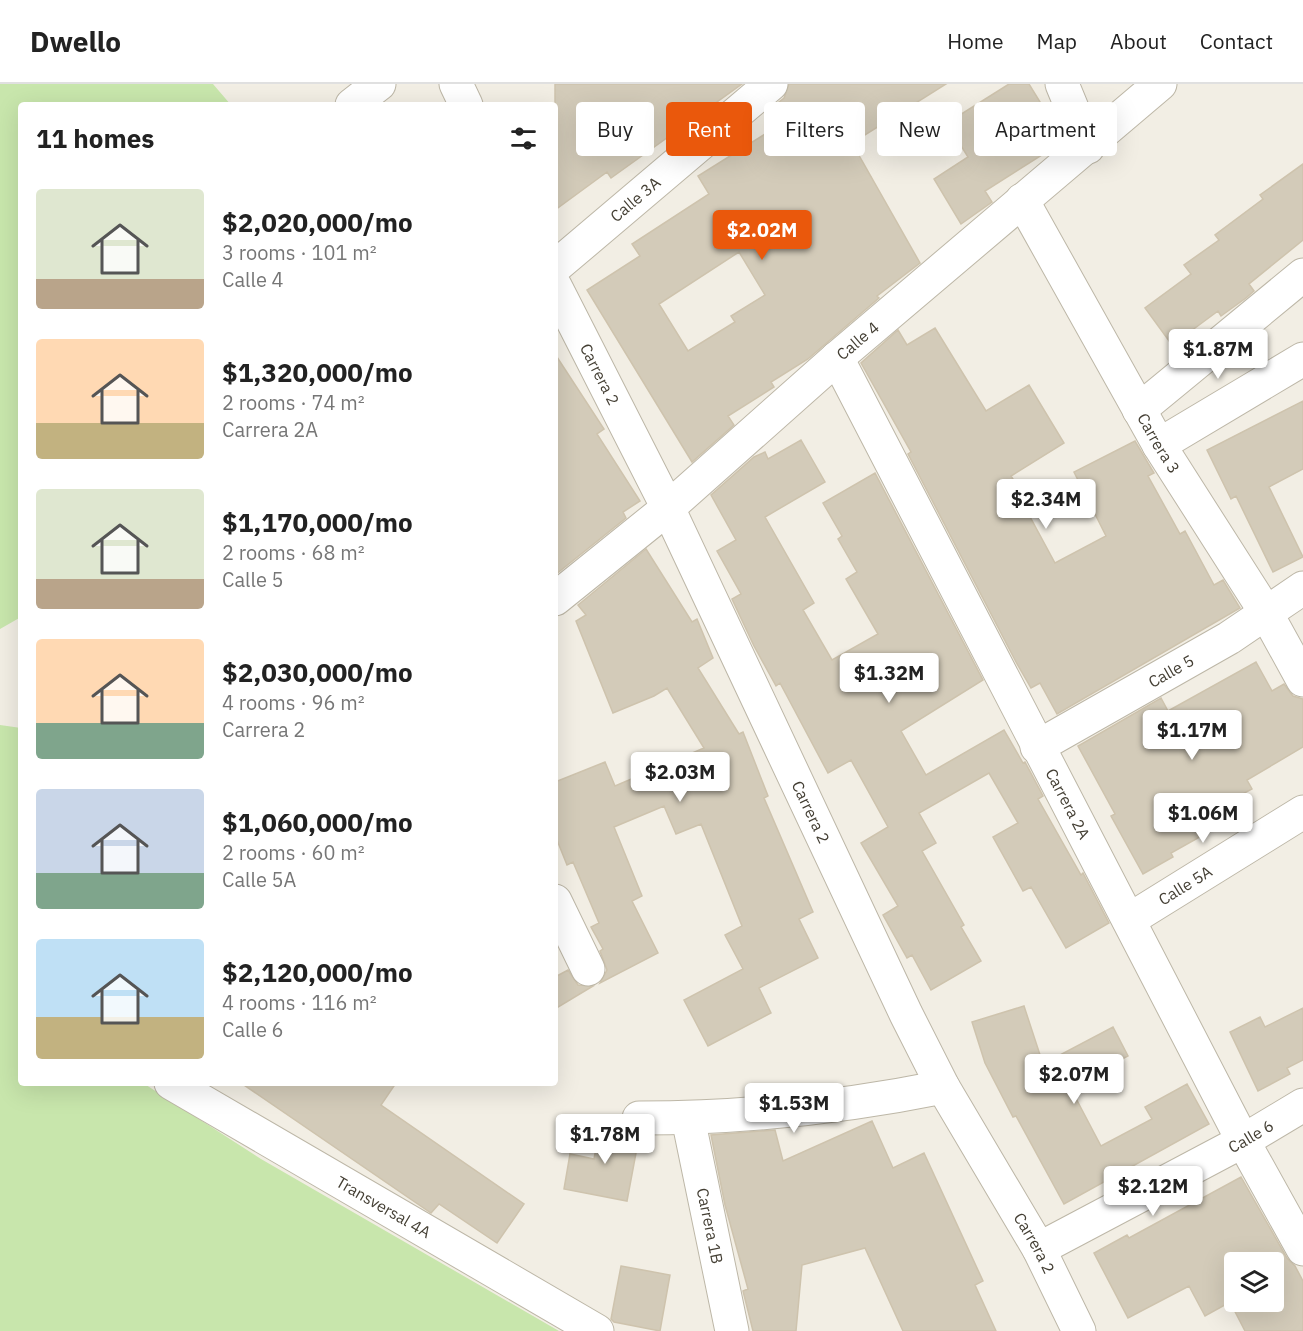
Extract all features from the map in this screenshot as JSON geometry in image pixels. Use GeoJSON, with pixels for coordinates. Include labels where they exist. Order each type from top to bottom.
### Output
{"type":"FeatureCollection","features":[{"type":"Feature","properties":{"kind":"street"},"geometry":{"type":"LineString","coordinates":[[356,102],[379,84]]}},
{"type":"Feature","properties":{"kind":"street"},"geometry":{"type":"LineString","coordinates":[[456,84],[465,102]]}},
{"type":"Feature","properties":{"kind":"street","name":"Calle 3A"},"geometry":{"type":"LineString","coordinates":[[558,264],[771,84]]}},
{"type":"Feature","properties":{"kind":"street"},"geometry":{"type":"LineString","coordinates":[[1062,84],[1069,102]]}},
{"type":"Feature","properties":{"kind":"street","name":"Calle 4"},"geometry":{"type":"LineString","coordinates":[[1117,122],[1160,84]]}},
{"type":"Feature","properties":{"kind":"street","name":"Calle 4"},"geometry":{"type":"LineString","coordinates":[[558,597],[668,508],[837,358],[1077,156]]}},
{"type":"Feature","properties":{"kind":"street","name":"Carrera 3"},"geometry":{"type":"LineString","coordinates":[[1022,200],[1139,410],[1265,611],[1303,680]]}},
{"type":"Feature","properties":{"kind":"street"},"geometry":{"type":"LineString","coordinates":[[1139,410],[1303,274]]}},
{"type":"Feature","properties":{"kind":"street","name":"Carrera 2"},"geometry":{"type":"LineString","coordinates":[[558,292],[668,508],[942,1087],[1039,1249],[1079,1331]]}},
{"type":"Feature","properties":{"kind":"street","name":"Carrera 2A"},"geometry":{"type":"LineString","coordinates":[[837,358],[1243,1141],[1303,1249]]}},
{"type":"Feature","properties":{"kind":"street"},"geometry":{"type":"LineString","coordinates":[[1159,444],[1303,359]]}},
{"type":"Feature","properties":{"kind":"street","name":"Calle 5"},"geometry":{"type":"LineString","coordinates":[[1037,747],[1229,638],[1265,611],[1303,588]]}},
{"type":"Feature","properties":{"kind":"street","name":"Calle 5A"},"geometry":{"type":"LineString","coordinates":[[1129,920],[1303,812]]}},
{"type":"Feature","properties":{"kind":"street"},"geometry":{"type":"LineString","coordinates":[[558,907],[588,969]]}},
{"type":"Feature","properties":{"kind":"street","name":"Transversal 4A"},"geometry":{"type":"LineString","coordinates":[[176,1086],[597,1331]]}},
{"type":"Feature","properties":{"kind":"street"},"geometry":{"type":"LineString","coordinates":[[639,1118],[687,1118],[900,1096],[942,1087]]}},
{"type":"Feature","properties":{"kind":"street","name":"Calle 6"},"geometry":{"type":"LineString","coordinates":[[1039,1249],[1243,1141],[1303,1105]]}},
{"type":"Feature","properties":{"kind":"street","name":"Carrera 1B"},"geometry":{"type":"LineString","coordinates":[[687,1118],[732,1331]]}},
{"type":"Feature","properties":{"kind":"green space"},"geometry":{"type":"Polygon","coordinates":[[[0,84],[213,84],[228,102],[18,102],[18,619],[0,629],[0,84]]]}},
{"type":"Feature","properties":{"kind":"green space"},"geometry":{"type":"Polygon","coordinates":[[[0,725],[18,728],[18,1086],[148,1086],[261,1159],[559,1331],[0,1331],[0,725]]]}},
{"type":"Feature","properties":{"kind":"building"},"geometry":{"type":"Polygon","coordinates":[[[555,84],[742,84],[717,102],[666,102],[666,139],[654,147],[654,102],[576,102],[576,156],[642,156],[611,178],[607,172],[558,208],[558,102],[555,102],[555,84]]]}},
{"type":"Feature","properties":{"kind":"building"},"geometry":{"type":"Polygon","coordinates":[[[789,84],[946,84],[917,102],[877,102],[877,127],[865,135],[865,102],[779,102],[784,98],[789,84]]]}},
{"type":"Feature","properties":{"kind":"building"},"geometry":{"type":"Polygon","coordinates":[[[1009,84],[1029,84],[1040,102],[980,102],[1009,84]]]}},
{"type":"Feature","properties":{"kind":"building"},"geometry":{"type":"Polygon","coordinates":[[[974,106],[974,156],[1040,156],[985,191],[992,202],[961,224],[934,179],[968,157],[962,147],[962,114],[974,106]]]}},
{"type":"Feature","properties":{"kind":"building"},"geometry":{"type":"Polygon","coordinates":[[[764,135],[764,156],[859,156],[920,263],[877,296],[879,298],[808,359],[771,382],[774,387],[728,416],[734,425],[692,462],[587,290],[640,256],[632,244],[709,194],[698,176],[730,156],[752,156],[752,142],[764,135]],[[739,252],[659,304],[688,351],[735,322],[731,316],[765,295],[739,252]]]}},
{"type":"Feature","properties":{"kind":"building"},"geometry":{"type":"Polygon","coordinates":[[[1303,164],[1303,240],[1249,284],[1254,291],[1246,298],[1221,316],[1218,311],[1172,345],[1145,308],[1191,274],[1184,265],[1219,240],[1215,235],[1263,199],[1260,195],[1303,164]]]}},
{"type":"Feature","properties":{"kind":"building"},"geometry":{"type":"Polygon","coordinates":[[[935,328],[986,411],[1029,385],[1064,443],[1011,476],[1026,500],[1022,502],[1055,563],[1106,536],[1074,472],[1135,441],[1154,473],[1148,476],[1180,534],[1185,531],[1214,585],[1223,580],[1240,608],[1057,714],[1040,683],[1031,688],[1016,662],[908,454],[911,452],[861,363],[898,330],[907,345],[935,328]]]}},
{"type":"Feature","properties":{"kind":"building"},"geometry":{"type":"Polygon","coordinates":[[[558,359],[604,429],[597,434],[640,501],[623,512],[626,518],[558,573],[558,359]]]}},
{"type":"Feature","properties":{"kind":"building"},"geometry":{"type":"Polygon","coordinates":[[[1303,401],[1303,469],[1269,487],[1303,557],[1273,572],[1236,496],[1231,499],[1207,450],[1303,401]]]}},
{"type":"Feature","properties":{"kind":"building"},"geometry":{"type":"Polygon","coordinates":[[[801,440],[825,482],[765,517],[814,603],[803,610],[832,660],[878,634],[846,579],[857,572],[838,539],[842,536],[823,503],[875,473],[983,680],[901,731],[926,775],[1004,730],[1023,763],[1025,762],[1043,796],[1038,799],[1081,875],[1083,873],[1109,923],[1066,948],[1031,887],[1023,891],[993,837],[1018,823],[989,773],[919,813],[936,843],[922,851],[964,925],[961,927],[981,961],[931,990],[912,955],[907,958],[883,915],[898,906],[861,843],[888,827],[851,760],[828,773],[780,683],[776,686],[754,646],[732,599],[741,594],[717,551],[736,540],[711,495],[754,457],[765,452],[768,459],[801,440]]]}},
{"type":"Feature","properties":{"kind":"building"},"geometry":{"type":"Polygon","coordinates":[[[646,549],[692,622],[697,619],[713,658],[698,668],[739,734],[743,732],[768,796],[764,798],[813,912],[799,919],[818,958],[759,988],[771,1013],[708,1046],[684,1000],[743,969],[725,935],[742,926],[701,824],[676,834],[664,806],[614,827],[642,896],[632,901],[658,953],[600,983],[607,970],[600,951],[603,949],[591,927],[599,923],[573,862],[567,865],[558,842],[558,781],[605,762],[615,786],[704,748],[667,688],[613,713],[576,621],[586,615],[578,605],[646,549]]]}},
{"type":"Feature","properties":{"kind":"building"},"geometry":{"type":"Polygon","coordinates":[[[1256,662],[1272,691],[1284,684],[1293,696],[1303,699],[1303,747],[1247,780],[1252,789],[1222,805],[1230,820],[1171,853],[1173,857],[1143,874],[1111,816],[1115,814],[1078,746],[1161,698],[1168,711],[1256,662]]]}},
{"type":"Feature","properties":{"kind":"building"},"geometry":{"type":"Polygon","coordinates":[[[568,970],[578,985],[593,986],[558,1007],[558,975],[568,970]]]}},
{"type":"Feature","properties":{"kind":"building"},"geometry":{"type":"Polygon","coordinates":[[[1024,1006],[1043,1064],[1113,1027],[1128,1056],[1070,1087],[1101,1146],[1152,1119],[1145,1107],[1187,1084],[1209,1124],[1064,1204],[1016,1116],[1013,1117],[985,1063],[972,1022],[1024,1006]]]}},
{"type":"Feature","properties":{"kind":"building"},"geometry":{"type":"Polygon","coordinates":[[[1303,1008],[1303,1060],[1287,1068],[1290,1074],[1258,1091],[1230,1032],[1260,1017],[1265,1027],[1303,1008]]]}},
{"type":"Feature","properties":{"kind":"building"},"geometry":{"type":"Polygon","coordinates":[[[245,1086],[394,1086],[381,1105],[524,1204],[497,1243],[439,1204],[431,1213],[245,1086]]]}},
{"type":"Feature","properties":{"kind":"building"},"geometry":{"type":"Polygon","coordinates":[[[872,1121],[893,1168],[924,1153],[983,1281],[975,1285],[996,1331],[903,1331],[865,1248],[802,1265],[796,1331],[753,1331],[743,1291],[748,1289],[725,1205],[711,1135],[775,1130],[783,1161],[872,1121]]]}},
{"type":"Feature","properties":{"kind":"building"},"geometry":{"type":"Polygon","coordinates":[[[601,1122],[622,1126],[629,1134],[639,1137],[627,1201],[564,1189],[570,1154],[594,1159],[601,1122]]]}},
{"type":"Feature","properties":{"kind":"building"},"geometry":{"type":"Polygon","coordinates":[[[1241,1177],[1284,1252],[1224,1252],[1224,1305],[1205,1316],[1189,1286],[1128,1318],[1094,1253],[1127,1235],[1129,1238],[1241,1177]]]}},
{"type":"Feature","properties":{"kind":"building"},"geometry":{"type":"Polygon","coordinates":[[[1284,1253],[1303,1281],[1303,1331],[1245,1331],[1235,1312],[1284,1312],[1284,1253]]]}},
{"type":"Feature","properties":{"kind":"building"},"geometry":{"type":"Polygon","coordinates":[[[621,1266],[670,1275],[660,1331],[614,1322],[611,1319],[621,1266]]]}}]}
